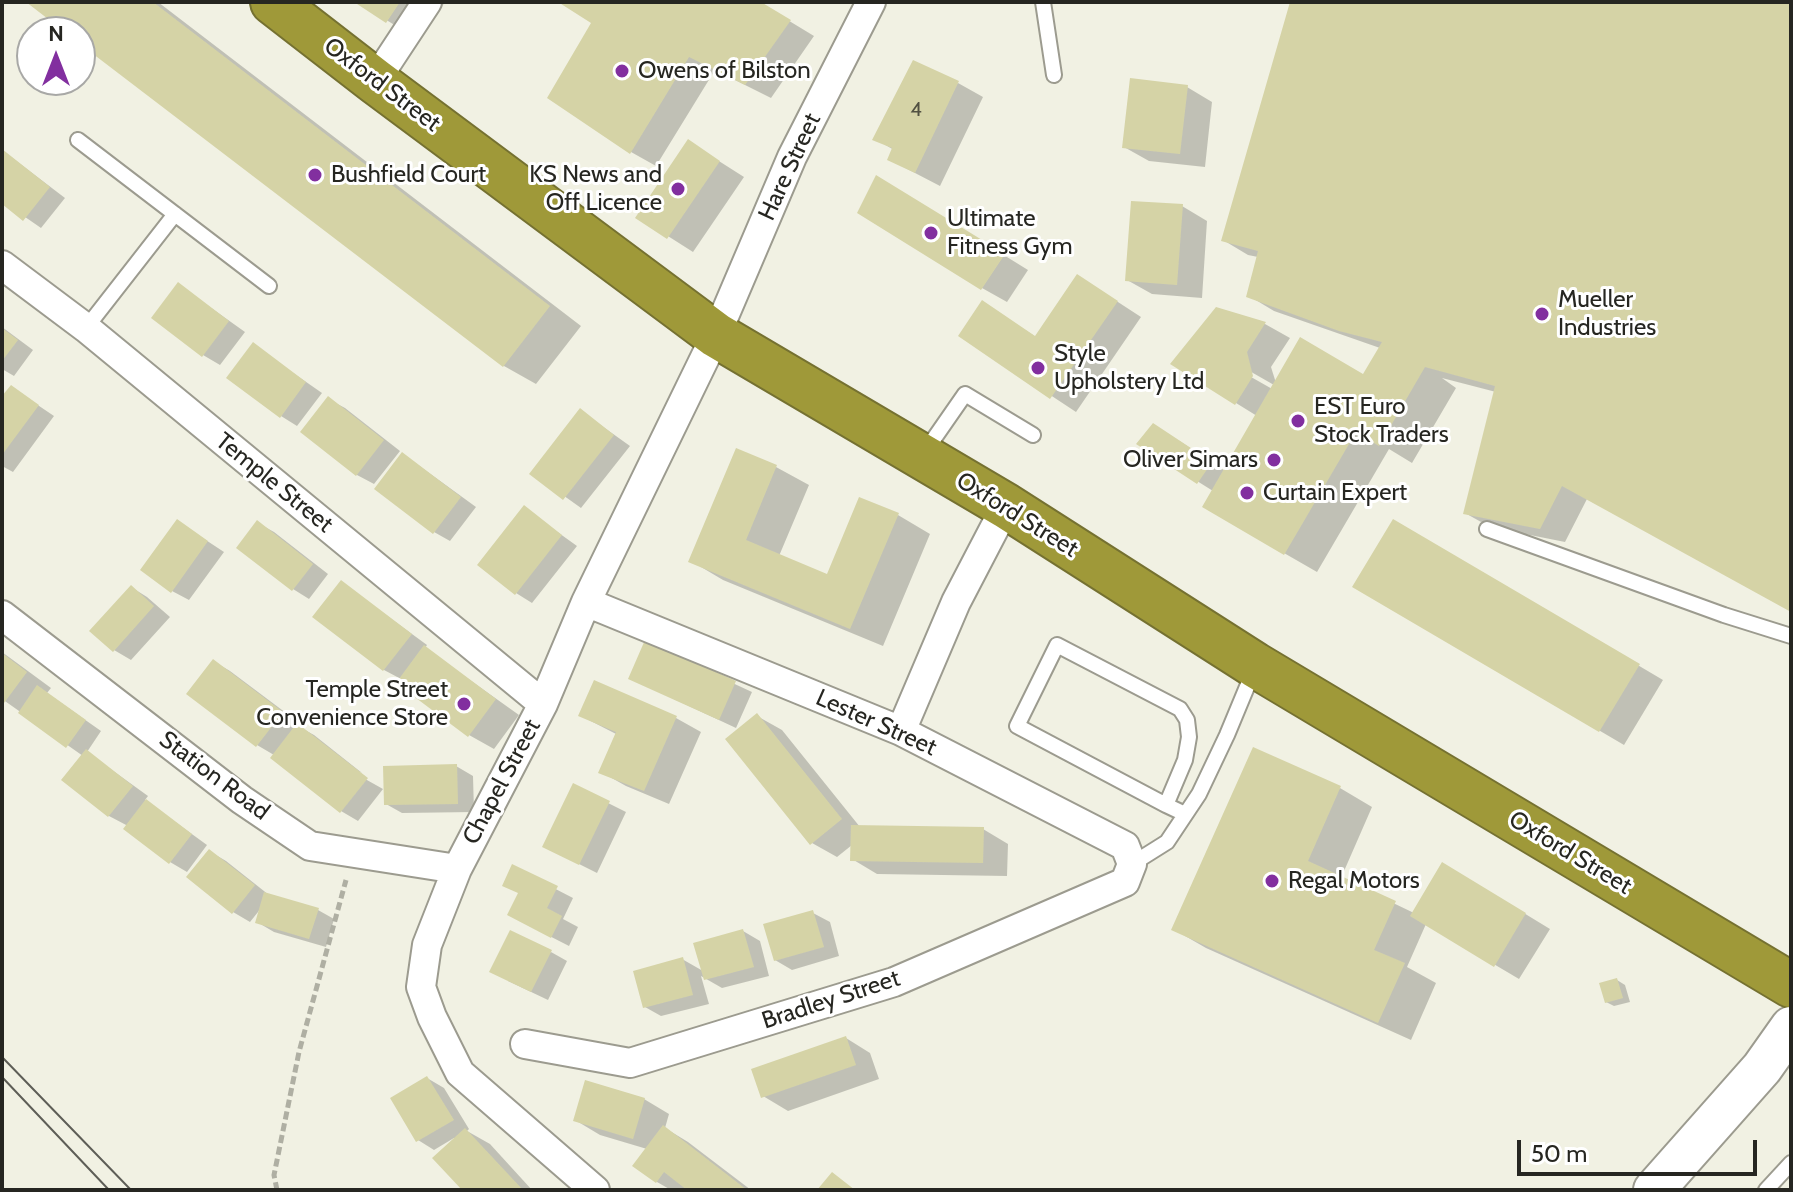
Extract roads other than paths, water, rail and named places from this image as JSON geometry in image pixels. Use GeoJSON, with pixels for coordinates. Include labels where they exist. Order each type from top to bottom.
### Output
{"type":"FeatureCollection","features":[{"type":"Feature","properties":{"kind":"highway","name":"Oxford Street"},"geometry":{"type":"LineString","coordinates":[[273,2],[716,335],[1006,506],[1255,665],[1791,985]]}},
{"type":"Feature","properties":{"kind":"main road"},"geometry":{"type":"LineString","coordinates":[[1654,1190],[1762,1068],[1791,1027]]}},
{"type":"Feature","properties":{"kind":"street"},"geometry":{"type":"LineString","coordinates":[[375,81],[427,2]]}},
{"type":"Feature","properties":{"kind":"street","name":"Hare Street"},"geometry":{"type":"LineString","coordinates":[[716,335],[792,157],[871,2]]}},
{"type":"Feature","properties":{"kind":"street","name":"Temple Street"},"geometry":{"type":"LineString","coordinates":[[2,265],[86,328],[543,704]]}},
{"type":"Feature","properties":{"kind":"street","name":"Chapel Street"},"geometry":{"type":"LineString","coordinates":[[595,1190],[460,1073],[421,987],[427,945],[457,869],[543,704],[586,602],[716,335]]}},
{"type":"Feature","properties":{"kind":"street"},"geometry":{"type":"LineString","coordinates":[[901,731],[956,602],[1006,506]]}},
{"type":"Feature","properties":{"kind":"street","name":"Lester Street"},"geometry":{"type":"LineString","coordinates":[[586,602],[901,731],[1125,846],[1128,873]]}},
{"type":"Feature","properties":{"kind":"street","name":"Station Road"},"geometry":{"type":"LineString","coordinates":[[2,615],[242,800],[310,846],[457,869]]}},
{"type":"Feature","properties":{"kind":"street","name":"Bradley Street"},"geometry":{"type":"LineString","coordinates":[[525,1044],[630,1063],[894,982],[1128,873]]}},
{"type":"Feature","properties":{"kind":"lane"},"geometry":{"type":"LineString","coordinates":[[1043,2],[1054,75]]}},
{"type":"Feature","properties":{"kind":"lane"},"geometry":{"type":"LineString","coordinates":[[78,140],[269,286]]}},
{"type":"Feature","properties":{"kind":"lane"},"geometry":{"type":"LineString","coordinates":[[86,328],[175,214]]}},
{"type":"Feature","properties":{"kind":"lane"},"geometry":{"type":"LineString","coordinates":[[921,457],[965,394],[1033,435]]}},
{"type":"Feature","properties":{"kind":"lane"},"geometry":{"type":"LineString","coordinates":[[1487,529],[1724,615],[1791,636]]}},
{"type":"Feature","properties":{"kind":"lane"},"geometry":{"type":"LineString","coordinates":[[1166,805],[1187,749],[1187,720],[1180,709],[1057,645],[1017,726],[1166,805],[1185,814]]}},
{"type":"Feature","properties":{"kind":"lane"},"geometry":{"type":"LineString","coordinates":[[1128,873],[1167,842],[1199,794],[1255,665]]}},
{"type":"Feature","properties":{"kind":"lane"},"geometry":{"type":"LineString","coordinates":[[1766,1190],[1791,1163]]}},
{"type":"Feature","properties":{"kind":"tram line"},"geometry":{"type":"LineString","coordinates":[[2,1057],[131,1190]]}},
{"type":"Feature","properties":{"kind":"tram line"},"geometry":{"type":"LineString","coordinates":[[2,1077],[109,1190]]}},
{"type":"Feature","properties":{"kind":"place","name":"Owens of Bilston"},"geometry":{"type":"Point","coordinates":[622,71]}},
{"type":"Feature","properties":{"kind":"place","name":"Bushfield Court"},"geometry":{"type":"Point","coordinates":[315,175]}},
{"type":"Feature","properties":{"kind":"place","name":"KS News and Off Licence"},"geometry":{"type":"Point","coordinates":[678,189]}},
{"type":"Feature","properties":{"kind":"place","name":"Ultimate Fitness Gym"},"geometry":{"type":"Point","coordinates":[931,233]}},
{"type":"Feature","properties":{"kind":"place","name":"Mueller Industries"},"geometry":{"type":"Point","coordinates":[1542,314]}},
{"type":"Feature","properties":{"kind":"place","name":"Style Upholstery Ltd"},"geometry":{"type":"Point","coordinates":[1038,368]}},
{"type":"Feature","properties":{"kind":"place","name":"EST Euro Stock Traders"},"geometry":{"type":"Point","coordinates":[1298,421]}},
{"type":"Feature","properties":{"kind":"place","name":"Oliver Simars"},"geometry":{"type":"Point","coordinates":[1274,460]}},
{"type":"Feature","properties":{"kind":"place","name":"Curtain Expert"},"geometry":{"type":"Point","coordinates":[1247,493]}},
{"type":"Feature","properties":{"kind":"place","name":"Temple Street Convenience Store"},"geometry":{"type":"Point","coordinates":[464,704]}},
{"type":"Feature","properties":{"kind":"place","name":"Regal Motors"},"geometry":{"type":"Point","coordinates":[1272,881]}}]}
